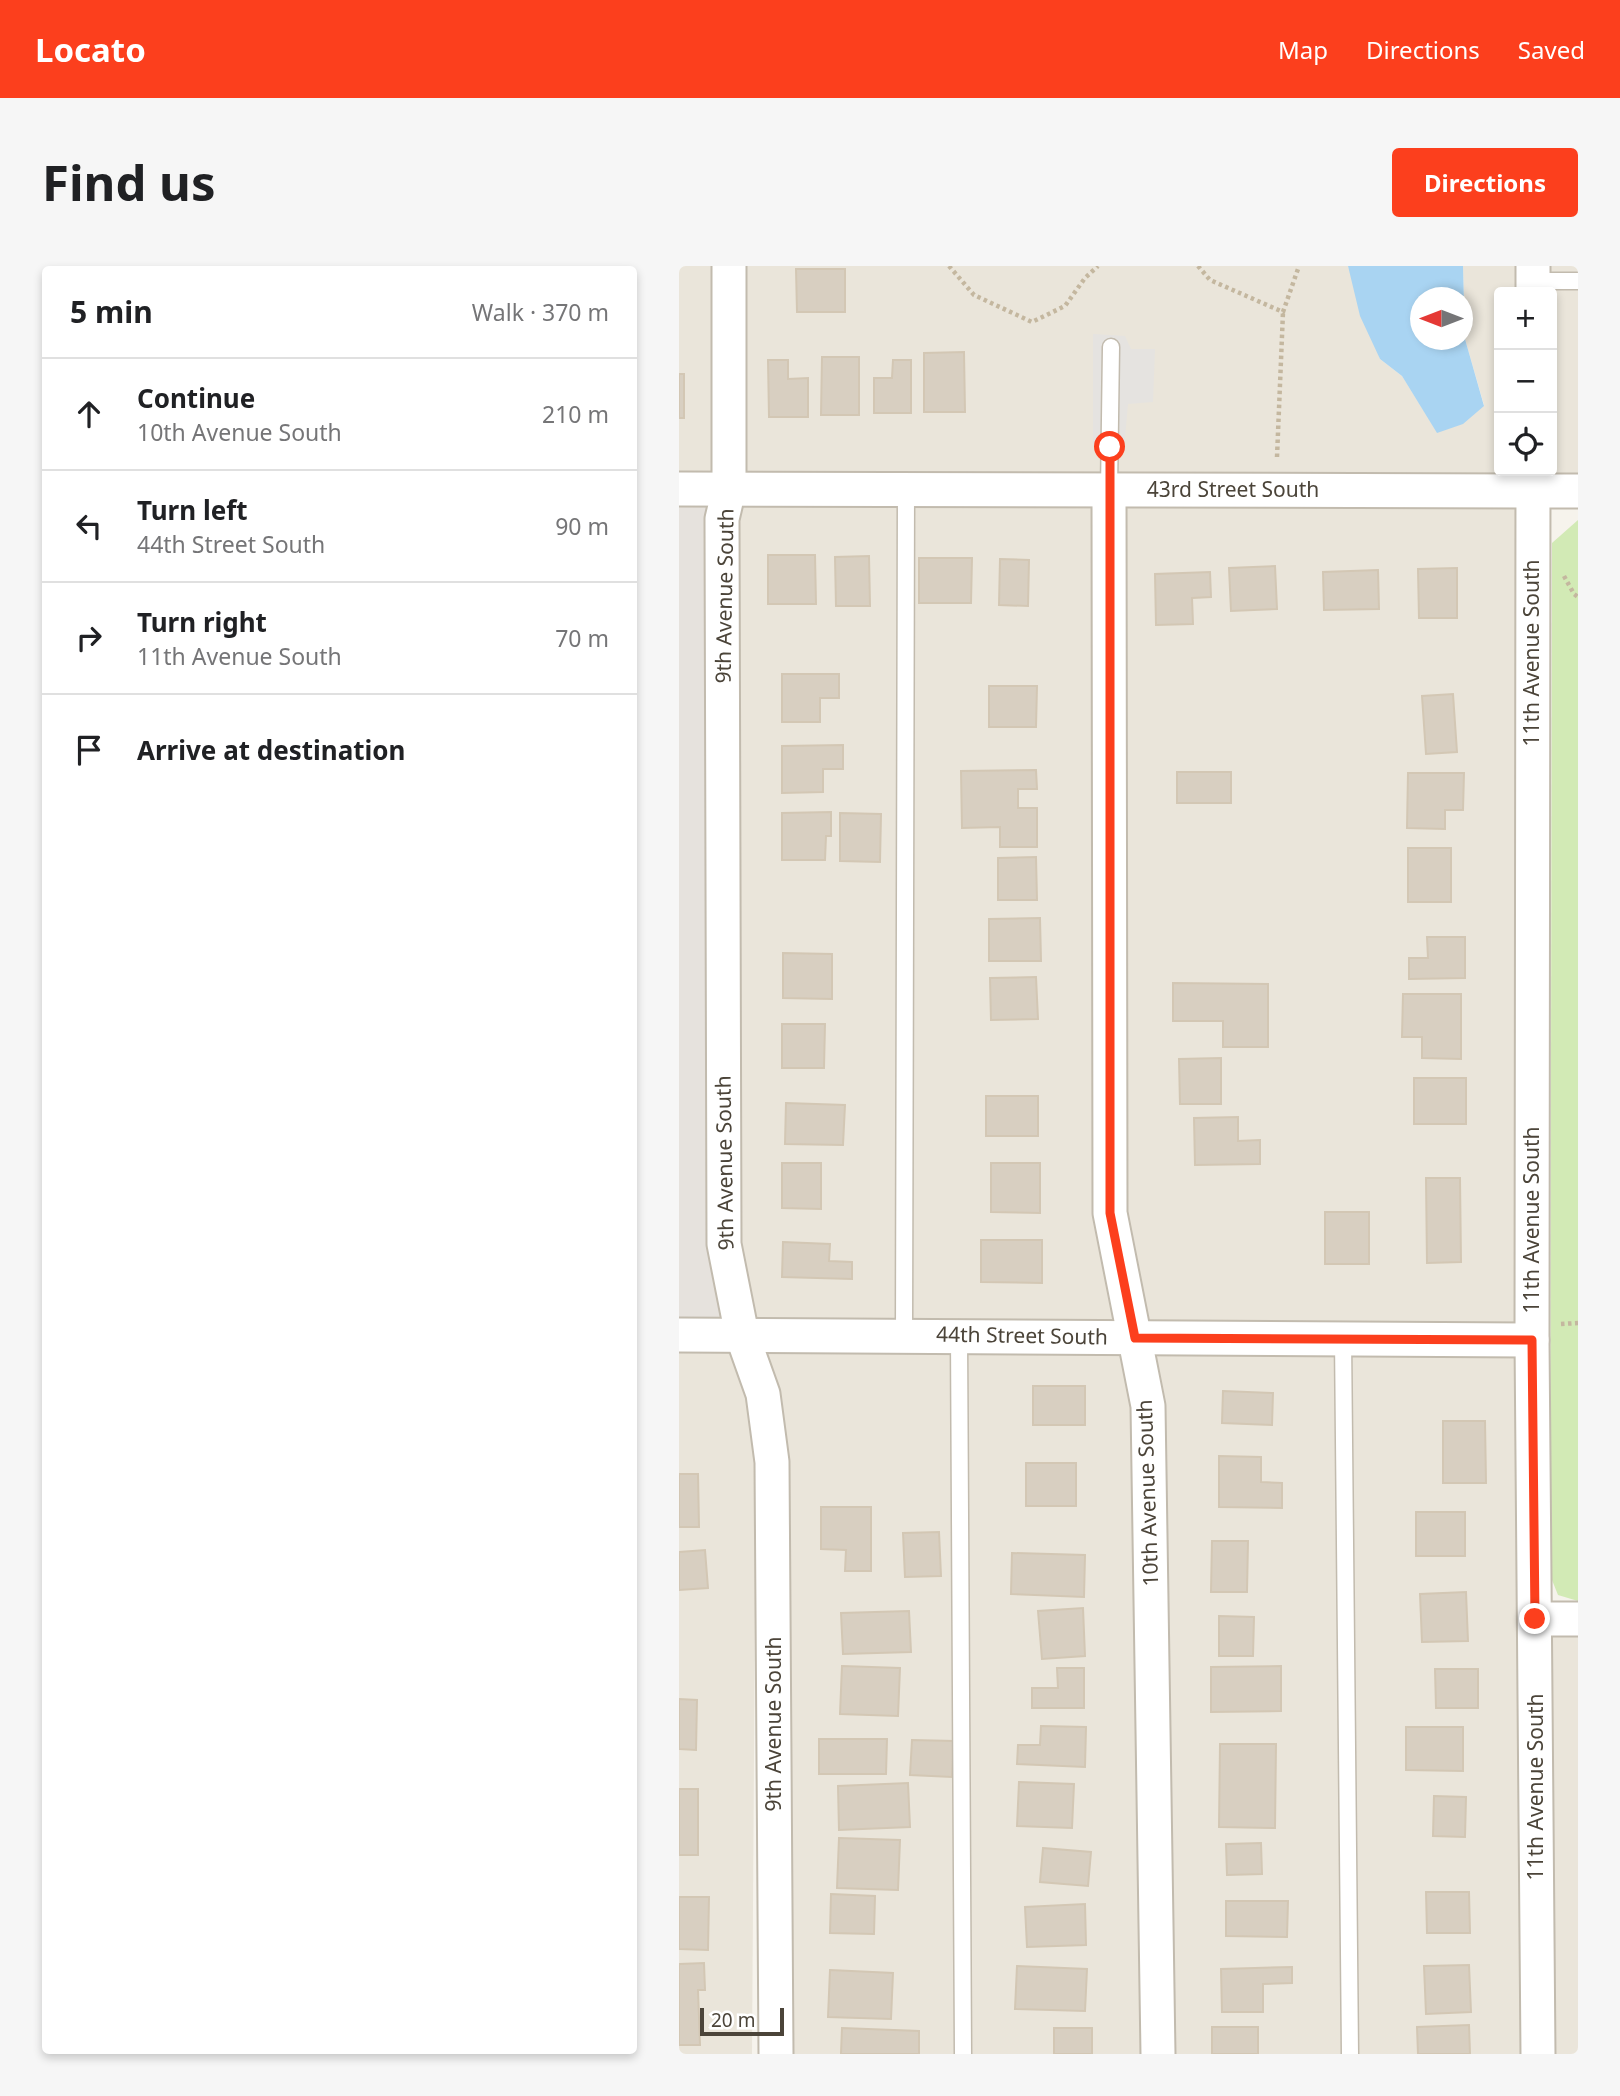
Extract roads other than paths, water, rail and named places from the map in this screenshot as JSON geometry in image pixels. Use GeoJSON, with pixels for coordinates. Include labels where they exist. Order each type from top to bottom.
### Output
{"type":"FeatureCollection","features":[{"type":"Feature","properties":{"kind":"street","name":"9th Avenue South"},"geometry":{"type":"LineString","coordinates":[[729,266],[729,489],[722,519],[724,1244],[742,1335],[763,1394],[772,1462],[776,2054]]}},
{"type":"Feature","properties":{"kind":"street","name":"43rd Street South"},"geometry":{"type":"LineString","coordinates":[[679,489],[1109,490],[1533,481],[1578,491]]}},
{"type":"Feature","properties":{"kind":"street","name":"11th Avenue South"},"geometry":{"type":"LineString","coordinates":[[1533,481],[1532,1340],[1538,2054]]}},
{"type":"Feature","properties":{"kind":"street","name":"10th Avenue South"},"geometry":{"type":"LineString","coordinates":[[1109,490],[1110,1213],[1148,1406],[1158,2054]]}},
{"type":"Feature","properties":{"kind":"street","name":"44th Street South"},"geometry":{"type":"LineString","coordinates":[[679,1335],[1532,1340]]}},
{"type":"Feature","properties":{"kind":"street"},"geometry":{"type":"LineString","coordinates":[[1535,1619],[1578,1619]]}},
{"type":"Feature","properties":{"kind":"lane"},"geometry":{"type":"LineString","coordinates":[[1533,280],[1578,281]]}},
{"type":"Feature","properties":{"kind":"lane","name":"10th Avenue South"},"geometry":{"type":"LineString","coordinates":[[1109,490],[1111,347]]}},
{"type":"Feature","properties":{"kind":"lane"},"geometry":{"type":"LineString","coordinates":[[904,1335],[906,489]]}},
{"type":"Feature","properties":{"kind":"lane"},"geometry":{"type":"LineString","coordinates":[[959,1336],[963,2054]]}},
{"type":"Feature","properties":{"kind":"lane"},"geometry":{"type":"LineString","coordinates":[[1343,1338],[1350,2054]]}},
{"type":"Feature","properties":{"kind":"water"},"geometry":{"type":"Polygon","coordinates":[[[1348,266],[1463,266],[1464,287],[1410,287],[1410,350],[1468,350],[1484,406],[1463,424],[1437,433],[1402,376],[1380,359],[1360,316],[1348,266]]]}}]}
